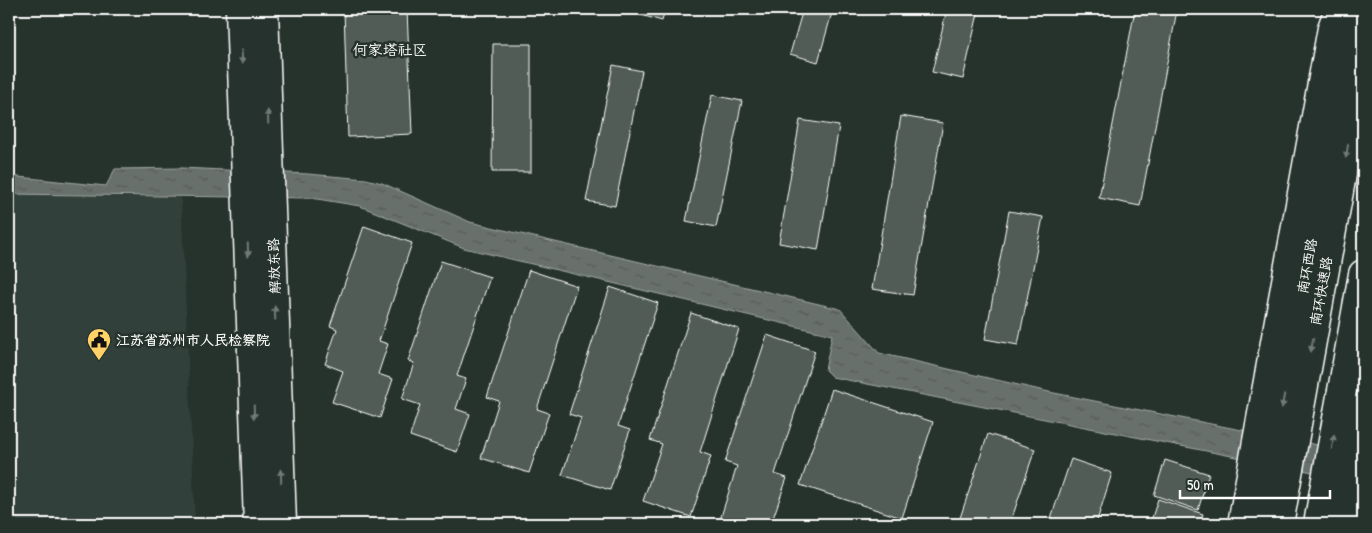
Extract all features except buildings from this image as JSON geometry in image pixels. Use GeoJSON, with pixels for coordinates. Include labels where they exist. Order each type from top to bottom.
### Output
{"type":"FeatureCollection","features":[{"type":"Feature","properties":{"kind":"main road","name":"解放东路"},"geometry":{"type":"LineString","coordinates":[[240,9],[257,166],[282,524]]}},
{"type":"Feature","properties":{"kind":"main road","name":"解放东路"},"geometry":{"type":"LineString","coordinates":[[257,166],[264,9]]}},
{"type":"Feature","properties":{"kind":"main road"},"geometry":{"type":"LineString","coordinates":[[1242,524],[1332,28],[1339,9]]}},
{"type":"Feature","properties":{"kind":"main road","name":"南环西路"},"geometry":{"type":"LineString","coordinates":[[1262,524],[1353,9]]}},
{"type":"Feature","properties":{"kind":"main road","name":"南环快速路"},"geometry":{"type":"LineString","coordinates":[[1280,524],[1363,58]]}},
{"type":"Feature","properties":{"kind":"main road","name":"解放东路"},"geometry":{"type":"LineString","coordinates":[[258,524],[259,203]]}},
{"type":"Feature","properties":{"kind":"main road"},"geometry":{"type":"LineString","coordinates":[[1318,524],[1363,274]]}},
{"type":"Feature","properties":{"kind":"main road"},"geometry":{"type":"LineString","coordinates":[[1340,524],[1363,409]]}},
{"type":"Feature","properties":{"kind":"main road"},"geometry":{"type":"LineString","coordinates":[[1360,524],[1363,508]]}},
{"type":"Feature","properties":{"kind":"shaded area","name":"江苏省苏州市人民检察院"},"geometry":{"type":"Polygon","coordinates":[[[9,194],[148,197],[181,195],[195,524],[9,524],[9,194]]]}},
{"type":"Feature","properties":{"kind":"water"},"geometry":{"type":"Polygon","coordinates":[[[182,168],[308,174],[366,179],[382,183],[470,222],[840,309],[879,353],[1049,392],[1363,454],[1363,482],[832,377],[825,370],[832,335],[464,248],[360,206],[311,198],[9,194],[9,176],[106,186],[115,169],[182,168]]]}},
{"type":"Feature","properties":{"kind":"place","name":"江苏省苏州市人民检察院"},"geometry":{"type":"Point","coordinates":[99,361]}},
{"type":"Feature","properties":{"kind":"district","name":"何家塔社区"},"geometry":{"type":"Point","coordinates":[390,50]}}]}
